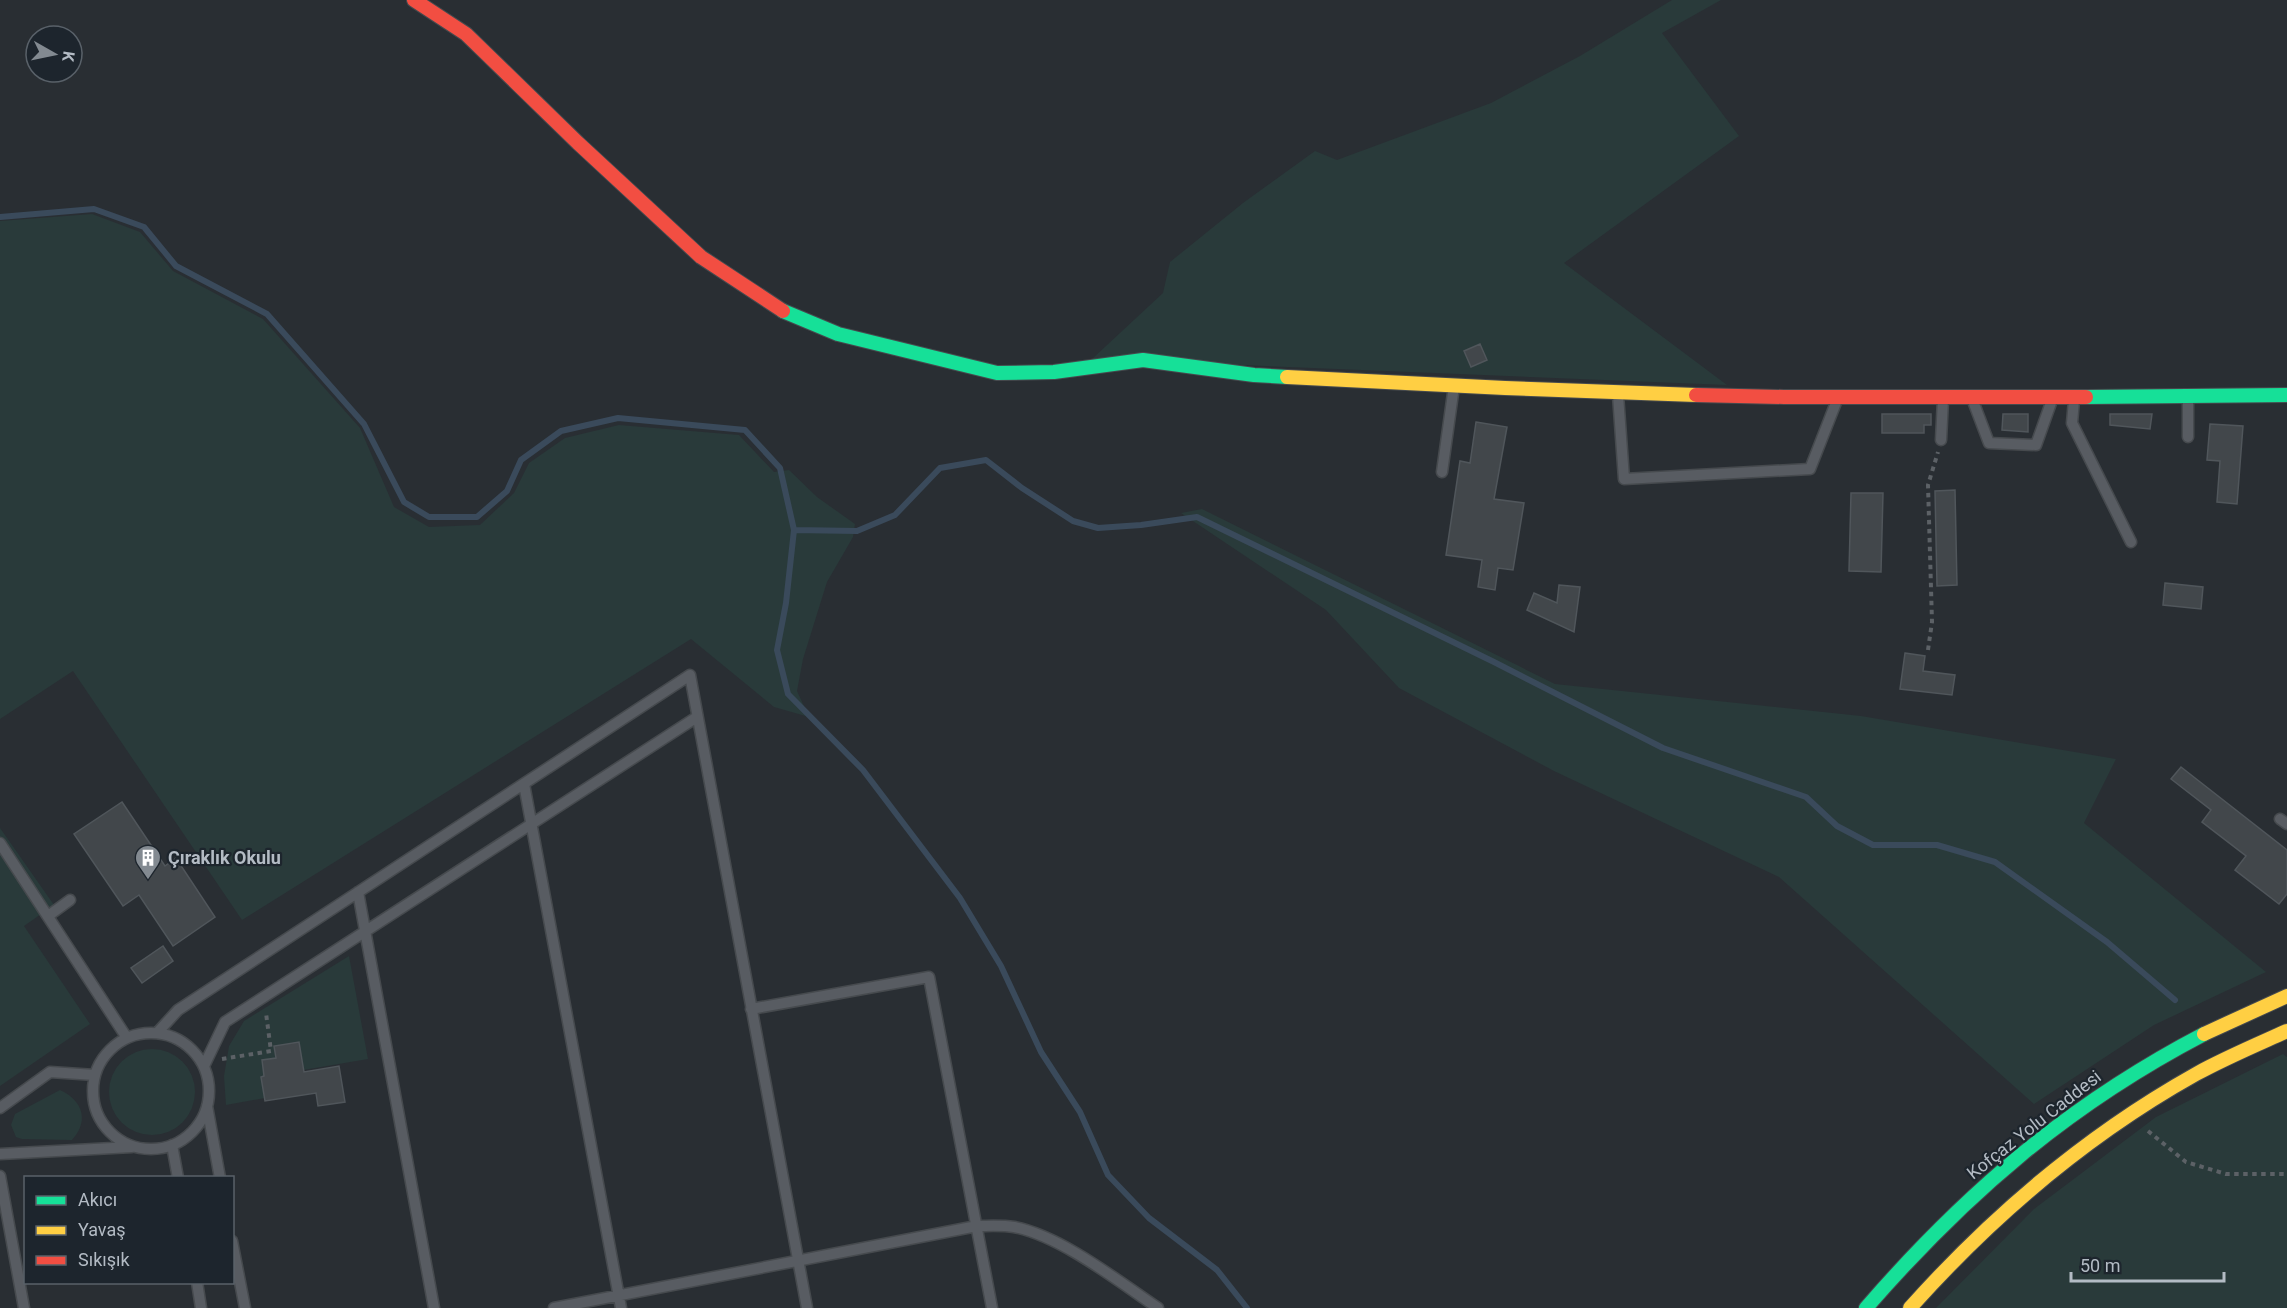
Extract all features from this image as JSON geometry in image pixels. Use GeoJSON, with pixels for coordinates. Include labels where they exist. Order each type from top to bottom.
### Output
{"type":"FeatureCollection","features":[{"type":"Feature","properties":{"kind":"street"},"geometry":{"type":"LineString","coordinates":[[414,0],[466,34],[578,143],[701,257],[777,308],[838,334],[997,373],[1054,372],[1143,360],[1254,375],[1618,392],[1838,397],[2287,395]]}},
{"type":"Feature","properties":{"kind":"street","name":"Kofçaz Yolu Caddesi"},"geometry":{"type":"LineString","coordinates":[[1866,1308],[1929,1237],[1981,1188],[2046,1134],[2098,1095],[2194,1038],[2287,996]]}},
{"type":"Feature","properties":{"kind":"street"},"geometry":{"type":"LineString","coordinates":[[1910,1308],[1942,1270],[2036,1182],[2129,1115],[2197,1073],[2287,1031]]}},
{"type":"Feature","properties":{"kind":"lane"},"geometry":{"type":"LineString","coordinates":[[1442,472],[1454,386]]}},
{"type":"Feature","properties":{"kind":"lane"},"geometry":{"type":"LineString","coordinates":[[1618,392],[1624,479],[1810,469],[1838,397]]}},
{"type":"Feature","properties":{"kind":"lane"},"geometry":{"type":"LineString","coordinates":[[1941,440],[1943,396]]}},
{"type":"Feature","properties":{"kind":"lane"},"geometry":{"type":"LineString","coordinates":[[1971,396],[1989,443],[2036,445],[2053,396]]}},
{"type":"Feature","properties":{"kind":"lane"},"geometry":{"type":"LineString","coordinates":[[2074,397],[2072,423],[2131,542]]}},
{"type":"Feature","properties":{"kind":"lane"},"geometry":{"type":"LineString","coordinates":[[2188,397],[2188,437]]}},
{"type":"Feature","properties":{"kind":"lane"},"geometry":{"type":"LineString","coordinates":[[157,1033],[178,1010],[690,675],[807,1308]]}},
{"type":"Feature","properties":{"kind":"lane"},"geometry":{"type":"LineString","coordinates":[[220,1176],[207,1106],[209,1086],[206,1064],[225,1022],[697,717]]}},
{"type":"Feature","properties":{"kind":"lane"},"geometry":{"type":"LineString","coordinates":[[524,784],[621,1308]]}},
{"type":"Feature","properties":{"kind":"lane"},"geometry":{"type":"LineString","coordinates":[[0,843],[127,1038]]}},
{"type":"Feature","properties":{"kind":"lane"},"geometry":{"type":"LineString","coordinates":[[358,892],[434,1308]]}},
{"type":"Feature","properties":{"kind":"lane"},"geometry":{"type":"LineString","coordinates":[[48,916],[70,900]]}},
{"type":"Feature","properties":{"kind":"lane"},"geometry":{"type":"LineString","coordinates":[[751,1009],[929,977],[992,1308]]}},
{"type":"Feature","properties":{"kind":"lane"},"geometry":{"type":"LineString","coordinates":[[136,1147],[120,1140],[106,1128],[97,1112],[93,1095],[95,1075],[104,1056],[118,1042],[127,1038],[137,1034],[157,1033],[176,1038],[206,1064]]}},
{"type":"Feature","properties":{"kind":"lane"},"geometry":{"type":"LineString","coordinates":[[0,1108],[50,1072],[95,1075]]}},
{"type":"Feature","properties":{"kind":"lane"},"geometry":{"type":"LineString","coordinates":[[0,1154],[136,1147],[154,1149],[172,1145],[187,1136],[199,1122],[207,1106]]}},
{"type":"Feature","properties":{"kind":"lane"},"geometry":{"type":"LineString","coordinates":[[172,1145],[178,1176]]}},
{"type":"Feature","properties":{"kind":"lane"},"geometry":{"type":"LineString","coordinates":[[0,1176],[24,1308]]}},
{"type":"Feature","properties":{"kind":"lane"},"geometry":{"type":"LineString","coordinates":[[554,1308],[977,1226],[1012,1227],[1038,1235],[1091,1262],[1158,1308]]}},
{"type":"Feature","properties":{"kind":"lane"},"geometry":{"type":"LineString","coordinates":[[234,1251],[245,1308]]}},
{"type":"Feature","properties":{"kind":"lane"},"geometry":{"type":"LineString","coordinates":[[197,1284],[201,1308]]}},
{"type":"Feature","properties":{"kind":"path"},"geometry":{"type":"LineString","coordinates":[[1928,650],[1932,622],[1928,485],[1941,440]]}},
{"type":"Feature","properties":{"kind":"path"},"geometry":{"type":"LineString","coordinates":[[206,1064],[271,1052],[263,997]]}},
{"type":"Feature","properties":{"kind":"path"},"geometry":{"type":"LineString","coordinates":[[2129,1115],[2186,1162],[2226,1174],[2287,1174]]}},
{"type":"Feature","properties":{"kind":"shaded area"},"geometry":{"type":"Polygon","coordinates":[[[1672,0],[1721,0],[1662,33],[1739,136],[1564,263],[1727,385],[1092,359],[1163,293],[1170,262],[1243,203],[1315,151],[1337,160],[1491,103],[1580,56],[1672,0]]]}},
{"type":"Feature","properties":{"kind":"shaded area"},"geometry":{"type":"Polygon","coordinates":[[[92,214],[140,232],[173,271],[263,319],[360,428],[394,507],[429,527],[480,525],[514,493],[529,463],[565,438],[619,425],[739,435],[774,472],[789,470],[817,497],[855,524],[853,537],[827,582],[803,659],[797,691],[809,717],[774,707],[691,639],[242,920],[73,671],[0,719],[0,221],[92,214]]]}},
{"type":"Feature","properties":{"kind":"shaded area"},"geometry":{"type":"Polygon","coordinates":[[[1202,509],[1555,684],[1861,716],[2116,759],[2084,823],[2266,972],[2154,1025],[2034,1104],[1779,877],[1554,771],[1399,688],[1326,610],[1181,513],[1202,509]]]}},
{"type":"Feature","properties":{"kind":"shaded area"},"geometry":{"type":"Polygon","coordinates":[[[0,828],[54,905],[24,926],[90,1024],[0,1086],[0,828]]]}},
{"type":"Feature","properties":{"kind":"shaded area"},"geometry":{"type":"Polygon","coordinates":[[[349,956],[368,1059],[262,1077],[265,1098],[226,1105],[224,1076],[229,1046],[244,1021],[349,956]]]}},
{"type":"Feature","properties":{"kind":"shaded area"},"geometry":{"type":"Polygon","coordinates":[[[152,1049],[168,1053],[182,1062],[191,1076],[195,1092],[191,1108],[182,1122],[168,1131],[152,1135],[136,1131],[122,1122],[113,1108],[109,1092],[113,1076],[122,1062],[136,1053],[152,1049]]]}},
{"type":"Feature","properties":{"kind":"shaded area"},"geometry":{"type":"Polygon","coordinates":[[[2283,1054],[2287,1057],[2287,1308],[1936,1308],[2034,1209],[2156,1117],[2283,1054]]]}},
{"type":"Feature","properties":{"kind":"shaded area"},"geometry":{"type":"Polygon","coordinates":[[[60,1090],[74,1099],[81,1111],[81,1125],[72,1140],[16,1137],[11,1125],[15,1114],[60,1090]]]}},
{"type":"Feature","properties":{"kind":"building"},"geometry":{"type":"Polygon","coordinates":[[[1480,344],[1487,360],[1471,367],[1464,351],[1480,344]]]}},
{"type":"Feature","properties":{"kind":"building"},"geometry":{"type":"Polygon","coordinates":[[[1882,414],[1931,414],[1931,425],[1924,425],[1924,433],[1882,433],[1882,414]]]}},
{"type":"Feature","properties":{"kind":"building"},"geometry":{"type":"Polygon","coordinates":[[[2003,414],[2028,414],[2028,432],[2002,430],[2003,414]]]}},
{"type":"Feature","properties":{"kind":"building"},"geometry":{"type":"Polygon","coordinates":[[[2110,414],[2152,414],[2150,429],[2110,425],[2110,414]]]}},
{"type":"Feature","properties":{"kind":"building"},"geometry":{"type":"Polygon","coordinates":[[[1476,422],[1507,427],[1494,499],[1524,503],[1513,570],[1498,568],[1495,590],[1478,587],[1482,560],[1446,555],[1460,461],[1470,463],[1476,422]]]}},
{"type":"Feature","properties":{"kind":"building"},"geometry":{"type":"Polygon","coordinates":[[[2210,424],[2243,426],[2237,504],[2217,502],[2220,461],[2207,460],[2210,424]]]}},
{"type":"Feature","properties":{"kind":"building"},"geometry":{"type":"Polygon","coordinates":[[[1955,490],[1957,585],[1937,586],[1935,491],[1955,490]]]}},
{"type":"Feature","properties":{"kind":"building"},"geometry":{"type":"Polygon","coordinates":[[[1851,493],[1883,493],[1881,572],[1849,571],[1851,493]]]}},
{"type":"Feature","properties":{"kind":"building"},"geometry":{"type":"Polygon","coordinates":[[[2165,583],[2203,587],[2201,609],[2163,605],[2165,583]]]}},
{"type":"Feature","properties":{"kind":"building"},"geometry":{"type":"Polygon","coordinates":[[[1559,585],[1580,587],[1574,632],[1527,610],[1534,593],[1557,603],[1559,585]]]}},
{"type":"Feature","properties":{"kind":"building"},"geometry":{"type":"Polygon","coordinates":[[[1905,653],[1925,656],[1923,671],[1955,675],[1952,695],[1900,689],[1905,653]]]}},
{"type":"Feature","properties":{"kind":"building"},"geometry":{"type":"Polygon","coordinates":[[[2181,767],[2287,850],[2287,894],[2279,904],[2235,870],[2246,856],[2202,822],[2211,810],[2171,779],[2181,767]]]}},
{"type":"Feature","properties":{"kind":"building","name":"Çıraklık Okulu"},"geometry":{"type":"Polygon","coordinates":[[[122,802],[165,866],[176,858],[215,917],[173,946],[139,895],[123,906],[74,834],[122,802]]]}},
{"type":"Feature","properties":{"kind":"building"},"geometry":{"type":"Polygon","coordinates":[[[163,946],[173,961],[142,983],[131,968],[163,946]]]}},
{"type":"Feature","properties":{"kind":"building"},"geometry":{"type":"Polygon","coordinates":[[[299,1042],[304,1072],[339,1066],[345,1102],[318,1106],[316,1093],[265,1101],[261,1077],[264,1076],[262,1060],[276,1058],[274,1046],[299,1042]]]}},
{"type":"Feature","properties":{"kind":"waterway"},"geometry":{"type":"LineString","coordinates":[[0,217],[94,209],[144,227],[176,266],[267,314],[364,424],[404,502],[429,517],[477,517],[507,491],[521,460],[561,431],[618,418],[745,430],[780,468],[794,530],[857,531],[895,515],[940,468],[986,460],[1022,488],[1073,521],[1098,528],[1197,517],[1494,662],[1663,748],[1806,797],[1837,826],[1873,845],[1937,845],[1995,862],[2107,942],[2175,1000]]}},
{"type":"Feature","properties":{"kind":"waterway"},"geometry":{"type":"LineString","coordinates":[[794,530],[786,603],[777,650],[788,694],[863,770],[960,898],[1001,966],[1041,1052],[1080,1112],[1108,1175],[1149,1218],[1217,1270],[1247,1308]]}},
{"type":"Feature","properties":{"kind":"traffic: fast"},"geometry":{"type":"LineString","coordinates":[[783,311],[838,334],[997,373],[1054,372],[1143,360],[1254,375],[1287,377]]}},
{"type":"Feature","properties":{"kind":"traffic: fast"},"geometry":{"type":"LineString","coordinates":[[2086,397],[2287,395]]}},
{"type":"Feature","properties":{"kind":"traffic: fast"},"geometry":{"type":"LineString","coordinates":[[1866,1308],[1942,1227],[2022,1154],[2108,1091],[2155,1061],[2204,1034]]}},
{"type":"Feature","properties":{"kind":"traffic: slow"},"geometry":{"type":"LineString","coordinates":[[1287,377],[1696,395]]}},
{"type":"Feature","properties":{"kind":"traffic: slow"},"geometry":{"type":"LineString","coordinates":[[2204,1034],[2287,996]]}},
{"type":"Feature","properties":{"kind":"traffic: slow"},"geometry":{"type":"LineString","coordinates":[[1910,1308],[2008,1209],[2079,1150],[2117,1123],[2196,1074],[2287,1031]]}},
{"type":"Feature","properties":{"kind":"traffic: jam"},"geometry":{"type":"LineString","coordinates":[[414,0],[466,34],[578,143],[701,257],[783,311]]}},
{"type":"Feature","properties":{"kind":"traffic: jam"},"geometry":{"type":"LineString","coordinates":[[1696,395],[2086,397]]}},
{"type":"Feature","properties":{"kind":"place","name":"Çıraklık Okulu"},"geometry":{"type":"Point","coordinates":[148,881]}}]}
